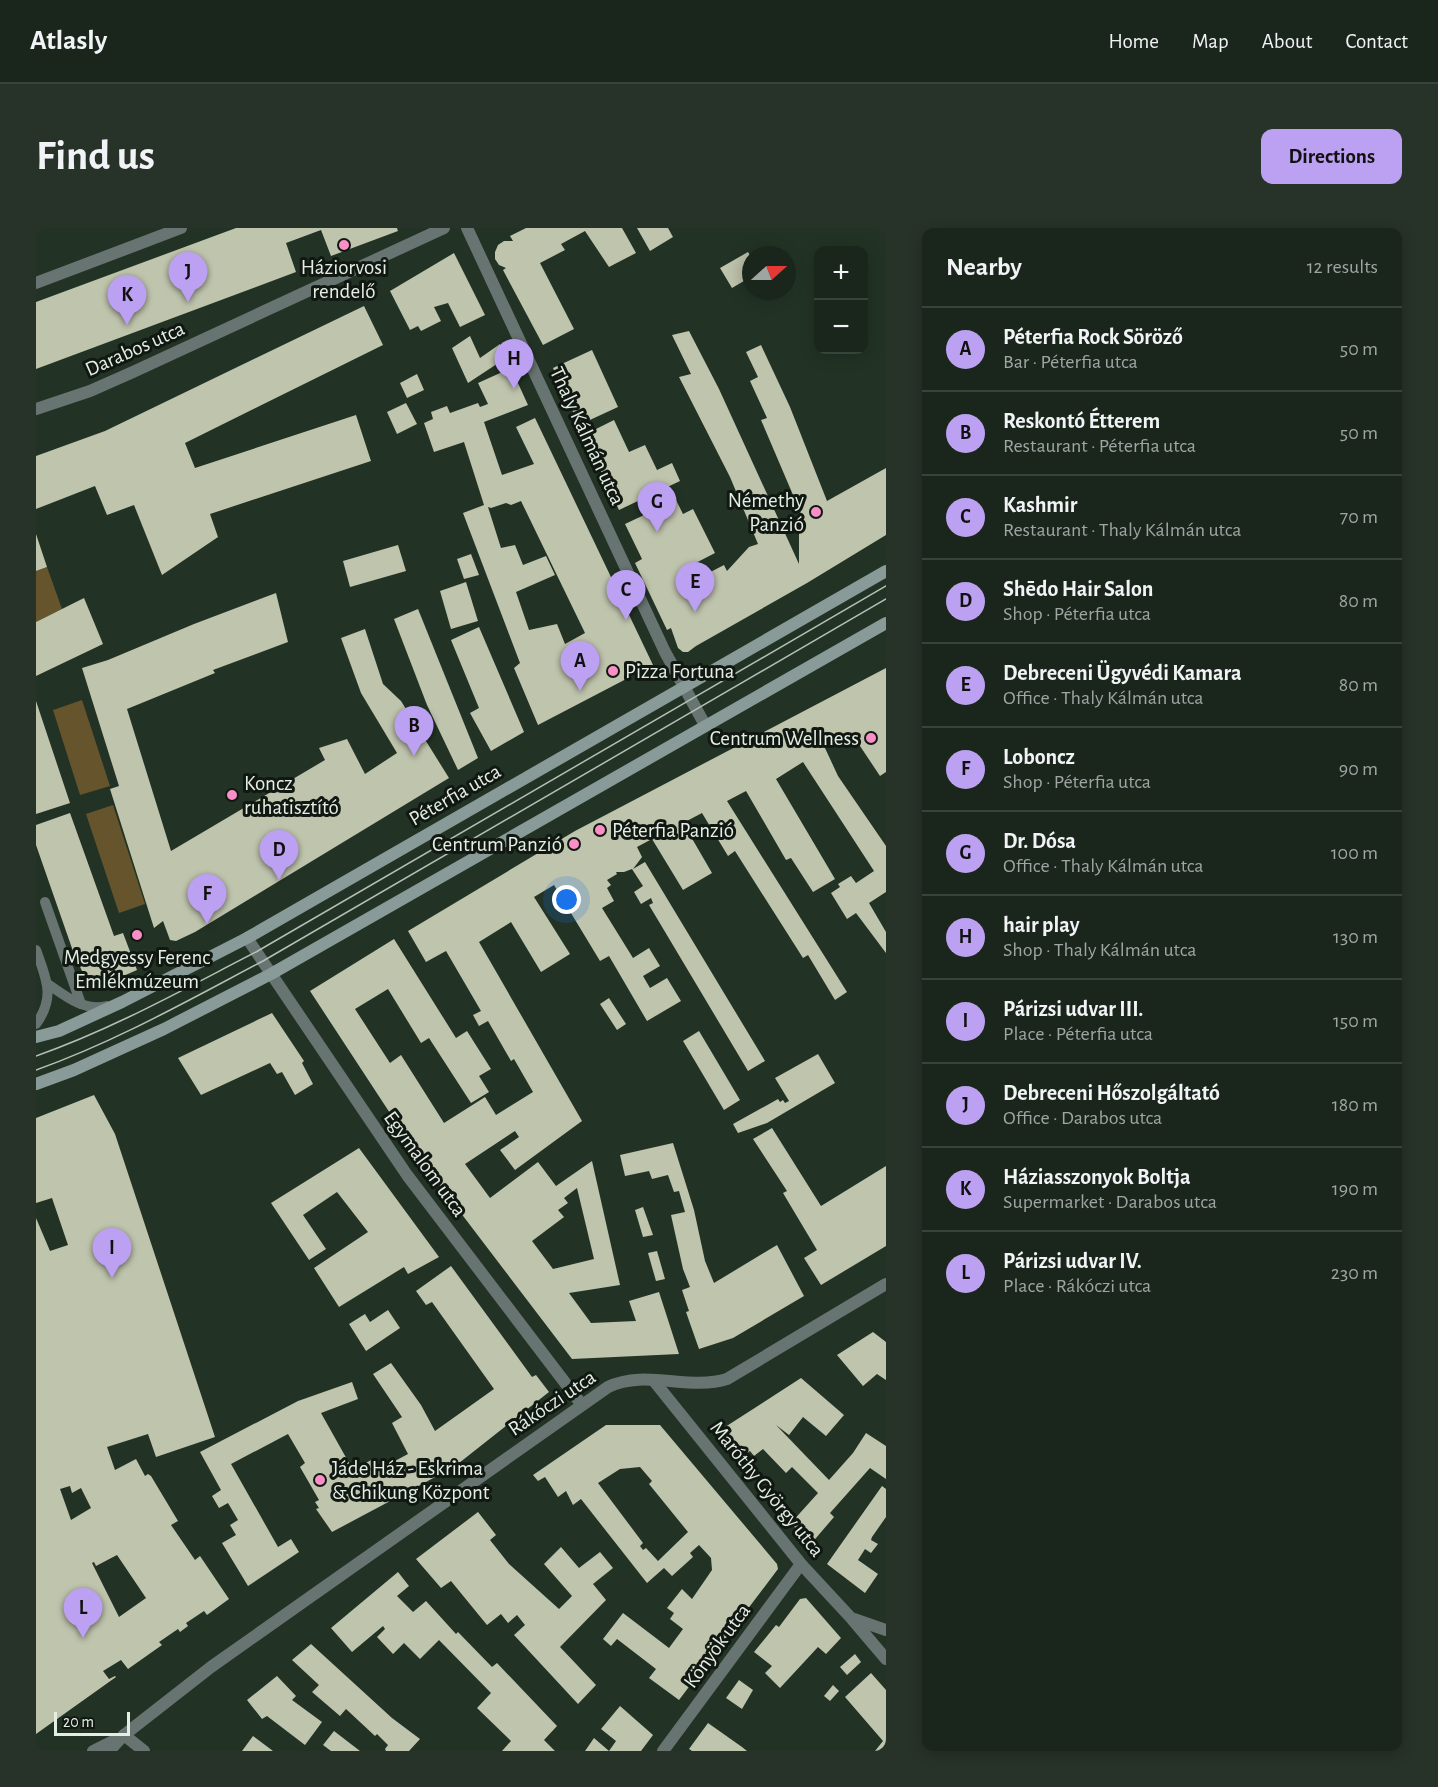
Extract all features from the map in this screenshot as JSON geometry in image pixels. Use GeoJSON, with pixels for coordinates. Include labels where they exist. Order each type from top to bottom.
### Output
{"type":"FeatureCollection","features":[{"type":"Feature","properties":{"kind":"street"},"geometry":{"type":"LineString","coordinates":[[36,283],[181,228]]}},
{"type":"Feature","properties":{"kind":"street","name":"Darabos utca"},"geometry":{"type":"LineString","coordinates":[[36,409],[90,391],[122,377],[444,228]]}},
{"type":"Feature","properties":{"kind":"street","name":"Thaly Kálmán utca"},"geometry":{"type":"LineString","coordinates":[[467,228],[665,652],[705,724]]}},
{"type":"Feature","properties":{"kind":"street","name":"Péterfia utca"},"geometry":{"type":"LineString","coordinates":[[36,1037],[59,1030],[122,1002],[247,938],[886,571]]}},
{"type":"Feature","properties":{"kind":"street"},"geometry":{"type":"LineString","coordinates":[[36,1083],[74,1070],[164,1029],[271,974],[705,724],[886,623]]}},
{"type":"Feature","properties":{"kind":"street","name":"Egymalom utca"},"geometry":{"type":"LineString","coordinates":[[247,938],[407,1175],[582,1405]]}},
{"type":"Feature","properties":{"kind":"street","name":"Rákóczi utca"},"geometry":{"type":"LineString","coordinates":[[109,1751],[124,1735],[211,1667],[608,1388],[619,1383],[713,1382],[728,1379],[886,1284]]}},
{"type":"Feature","properties":{"kind":"street","name":"Maróthy György utca"},"geometry":{"type":"LineString","coordinates":[[654,1381],[801,1564],[886,1659]]}},
{"type":"Feature","properties":{"kind":"street","name":"Könyök utca"},"geometry":{"type":"LineString","coordinates":[[663,1751],[801,1564]]}},
{"type":"Feature","properties":{"kind":"street","name":"Maróthy György utca"},"geometry":{"type":"LineString","coordinates":[[852,1619],[886,1630]]}},
{"type":"Feature","properties":{"kind":"street"},"geometry":{"type":"LineString","coordinates":[[124,1735],[144,1751]]}},
{"type":"Feature","properties":{"kind":"street","name":"Rákóczi utca"},"geometry":{"type":"LineString","coordinates":[[93,1751],[124,1735]]}},
{"type":"Feature","properties":{"kind":"lane"},"geometry":{"type":"LineString","coordinates":[[45,902],[81,1004]]}},
{"type":"Feature","properties":{"kind":"lane"},"geometry":{"type":"LineString","coordinates":[[36,950],[48,984],[48,999],[36,1024]]}},
{"type":"Feature","properties":{"kind":"lane"},"geometry":{"type":"LineString","coordinates":[[48,984],[65,996],[90,1007],[100,1008],[122,1002]]}},
{"type":"Feature","properties":{"kind":"shaded area"},"geometry":{"type":"Polygon","coordinates":[[[47,567],[62,609],[36,622],[36,571],[47,567]]]}},
{"type":"Feature","properties":{"kind":"shaded area"},"geometry":{"type":"Polygon","coordinates":[[[82,700],[110,786],[80,795],[53,710],[82,700]]]}},
{"type":"Feature","properties":{"kind":"shaded area"},"geometry":{"type":"Polygon","coordinates":[[[113,805],[145,904],[119,913],[86,814],[113,805]]]}},
{"type":"Feature","properties":{"kind":"building"},"geometry":{"type":"Polygon","coordinates":[[[236,228],[397,228],[398,231],[331,256],[321,230],[286,243],[296,272],[36,369],[36,302],[236,228]]]}},
{"type":"Feature","properties":{"kind":"building"},"geometry":{"type":"Polygon","coordinates":[[[526,228],[622,228],[636,253],[609,267],[585,231],[561,244],[565,250],[540,263],[574,329],[543,345],[503,270],[506,268],[499,265],[495,259],[498,245],[504,241],[513,241],[510,236],[526,228]]]}},
{"type":"Feature","properties":{"kind":"building"},"geometry":{"type":"Polygon","coordinates":[[[637,228],[668,228],[673,237],[650,251],[637,228]]]}},
{"type":"Feature","properties":{"kind":"building"},"geometry":{"type":"Polygon","coordinates":[[[454,253],[485,315],[460,327],[448,303],[434,307],[441,321],[421,331],[418,326],[410,330],[390,291],[454,253]]]}},
{"type":"Feature","properties":{"kind":"building"},"geometry":{"type":"Polygon","coordinates":[[[742,255],[742,282],[732,288],[720,268],[742,255]]]}},
{"type":"Feature","properties":{"kind":"building"},"geometry":{"type":"Polygon","coordinates":[[[364,306],[383,345],[185,443],[195,468],[356,415],[371,461],[210,514],[218,537],[162,575],[134,505],[107,515],[95,486],[36,509],[36,456],[105,431],[364,306]]]}},
{"type":"Feature","properties":{"kind":"building"},"geometry":{"type":"Polygon","coordinates":[[[689,331],[719,389],[799,564],[799,527],[805,523],[761,420],[767,418],[750,381],[758,377],[746,352],[761,345],[790,407],[827,501],[886,468],[886,535],[688,652],[683,652],[678,648],[671,628],[667,630],[635,563],[642,559],[625,524],[676,500],[683,514],[693,509],[715,553],[688,567],[695,580],[724,565],[727,571],[749,547],[758,544],[730,477],[679,377],[691,374],[672,335],[689,331]]]}},
{"type":"Feature","properties":{"kind":"building"},"geometry":{"type":"Polygon","coordinates":[[[470,336],[480,358],[500,344],[506,358],[468,383],[452,348],[470,336]]]}},
{"type":"Feature","properties":{"kind":"building"},"geometry":{"type":"Polygon","coordinates":[[[592,350],[618,407],[579,425],[553,368],[592,350]]]}},
{"type":"Feature","properties":{"kind":"building"},"geometry":{"type":"Polygon","coordinates":[[[511,368],[528,405],[484,422],[502,475],[534,464],[516,427],[535,418],[653,665],[538,725],[514,668],[520,663],[463,513],[484,505],[464,442],[434,452],[424,423],[433,419],[431,412],[447,406],[450,413],[478,403],[480,407],[488,404],[478,383],[511,368]],[[521,501],[511,505],[506,503],[488,507],[501,548],[515,545],[523,565],[546,556],[555,575],[516,592],[529,630],[557,624],[565,644],[585,633],[521,501]]]}},
{"type":"Feature","properties":{"kind":"building"},"geometry":{"type":"Polygon","coordinates":[[[417,374],[424,390],[407,398],[400,383],[417,374]]]}},
{"type":"Feature","properties":{"kind":"building"},"geometry":{"type":"Polygon","coordinates":[[[406,403],[417,424],[397,434],[387,412],[406,403]]]}},
{"type":"Feature","properties":{"kind":"building"},"geometry":{"type":"Polygon","coordinates":[[[614,420],[629,452],[645,445],[657,470],[672,463],[680,481],[619,510],[584,435],[614,420]]]}},
{"type":"Feature","properties":{"kind":"building"},"geometry":{"type":"Polygon","coordinates":[[[36,534],[47,567],[36,571],[36,534]]]}},
{"type":"Feature","properties":{"kind":"building"},"geometry":{"type":"Polygon","coordinates":[[[398,545],[406,571],[350,587],[343,561],[398,545]]]}},
{"type":"Feature","properties":{"kind":"building"},"geometry":{"type":"Polygon","coordinates":[[[471,554],[479,575],[464,579],[457,559],[471,554]]]}},
{"type":"Feature","properties":{"kind":"building"},"geometry":{"type":"Polygon","coordinates":[[[466,582],[478,621],[451,629],[440,591],[466,582]]]}},
{"type":"Feature","properties":{"kind":"building"},"geometry":{"type":"Polygon","coordinates":[[[276,593],[288,642],[213,670],[215,673],[127,709],[171,851],[325,760],[319,748],[347,739],[365,774],[397,753],[361,693],[341,638],[365,629],[383,684],[401,701],[449,778],[195,932],[176,941],[170,940],[163,921],[154,928],[110,789],[119,786],[82,668],[108,660],[276,593]]]}},
{"type":"Feature","properties":{"kind":"building"},"geometry":{"type":"Polygon","coordinates":[[[84,598],[103,644],[36,676],[36,622],[84,598]]]}},
{"type":"Feature","properties":{"kind":"building"},"geometry":{"type":"Polygon","coordinates":[[[418,609],[478,758],[458,770],[427,705],[394,619],[418,609]]]}},
{"type":"Feature","properties":{"kind":"building"},"geometry":{"type":"Polygon","coordinates":[[[479,627],[524,732],[491,751],[470,713],[479,708],[451,640],[479,627]]]}},
{"type":"Feature","properties":{"kind":"building"},"geometry":{"type":"Polygon","coordinates":[[[886,668],[886,772],[880,776],[852,734],[825,748],[838,776],[886,846],[886,892],[869,903],[886,932],[886,953],[856,913],[847,919],[831,893],[840,887],[838,884],[851,876],[856,883],[874,871],[803,762],[776,779],[835,879],[813,892],[791,858],[786,860],[746,791],[727,801],[847,992],[835,1000],[808,955],[803,958],[735,851],[728,856],[702,813],[683,823],[712,873],[683,890],[652,839],[637,847],[642,857],[633,869],[645,862],[765,1061],[748,1071],[649,905],[653,903],[651,898],[641,904],[634,892],[643,886],[632,869],[616,872],[617,874],[607,880],[611,885],[607,888],[614,901],[602,908],[633,958],[649,948],[660,966],[643,976],[650,988],[667,978],[681,1001],[647,1021],[609,956],[600,961],[554,885],[534,897],[570,954],[541,972],[511,922],[479,942],[582,1121],[515,1170],[500,1150],[519,1137],[515,1131],[465,1164],[490,1198],[538,1162],[556,1186],[592,1161],[620,1285],[569,1293],[591,1323],[636,1321],[629,1301],[659,1292],[679,1354],[572,1359],[422,1162],[310,991],[394,939],[456,1038],[467,1031],[491,1069],[479,1076],[489,1092],[471,1103],[429,1038],[421,1043],[388,989],[355,1009],[390,1063],[401,1055],[444,1123],[485,1097],[496,1115],[533,1092],[514,1059],[511,1061],[488,1021],[479,1026],[473,1015],[481,1011],[446,951],[426,962],[408,931],[575,831],[886,668]],[[577,1188],[564,1198],[568,1203],[558,1210],[564,1217],[532,1241],[553,1269],[594,1259],[577,1188]]]}},
{"type":"Feature","properties":{"kind":"building"},"geometry":{"type":"Polygon","coordinates":[[[36,701],[70,803],[36,814],[36,701]]]}},
{"type":"Feature","properties":{"kind":"building"},"geometry":{"type":"Polygon","coordinates":[[[70,813],[114,936],[123,933],[137,970],[91,990],[74,954],[36,845],[36,825],[70,813]]]}},
{"type":"Feature","properties":{"kind":"building"},"geometry":{"type":"Polygon","coordinates":[[[609,998],[626,1024],[617,1030],[600,1004],[609,998]]]}},
{"type":"Feature","properties":{"kind":"building"},"geometry":{"type":"Polygon","coordinates":[[[272,1013],[304,1061],[302,1063],[313,1084],[295,1095],[282,1072],[277,1074],[270,1063],[201,1095],[178,1058],[272,1013]]]}},
{"type":"Feature","properties":{"kind":"building"},"geometry":{"type":"Polygon","coordinates":[[[699,1031],[740,1100],[724,1110],[683,1041],[699,1031]]]}},
{"type":"Feature","properties":{"kind":"building"},"geometry":{"type":"Polygon","coordinates":[[[818,1054],[835,1083],[767,1123],[738,1133],[733,1124],[778,1099],[785,1103],[789,1101],[775,1078],[818,1054]]]}},
{"type":"Feature","properties":{"kind":"building"},"geometry":{"type":"Polygon","coordinates":[[[94,1095],[115,1134],[215,1437],[156,1457],[148,1434],[107,1447],[115,1470],[136,1459],[145,1476],[148,1474],[151,1476],[178,1521],[171,1525],[195,1560],[200,1556],[229,1599],[207,1615],[204,1611],[186,1623],[188,1626],[180,1632],[178,1629],[159,1642],[162,1645],[128,1669],[121,1660],[103,1671],[109,1679],[116,1677],[36,1734],[36,1218],[50,1251],[68,1245],[52,1198],[36,1203],[36,1118],[94,1095]],[[70,1486],[60,1489],[71,1520],[91,1508],[81,1488],[72,1493],[70,1486]],[[117,1555],[96,1566],[94,1562],[92,1563],[119,1617],[146,1598],[117,1555]]]}},
{"type":"Feature","properties":{"kind":"building"},"geometry":{"type":"Polygon","coordinates":[[[772,1128],[821,1206],[886,1166],[886,1246],[821,1285],[804,1258],[817,1250],[783,1193],[787,1191],[753,1139],[772,1128]]]}},
{"type":"Feature","properties":{"kind":"building"},"geometry":{"type":"Polygon","coordinates":[[[673,1143],[694,1210],[705,1261],[714,1283],[777,1245],[804,1296],[733,1338],[699,1349],[686,1312],[689,1311],[682,1290],[690,1287],[683,1269],[671,1215],[685,1212],[679,1191],[674,1192],[668,1175],[652,1179],[649,1171],[625,1176],[620,1155],[673,1143]]]}},
{"type":"Feature","properties":{"kind":"building"},"geometry":{"type":"Polygon","coordinates":[[[359,1148],[439,1257],[408,1274],[404,1267],[339,1307],[314,1268],[368,1232],[337,1192],[303,1215],[326,1249],[309,1260],[271,1203],[359,1148]]]}},
{"type":"Feature","properties":{"kind":"building"},"geometry":{"type":"Polygon","coordinates":[[[643,1207],[653,1235],[643,1237],[635,1210],[643,1207]]]}},
{"type":"Feature","properties":{"kind":"building"},"geometry":{"type":"Polygon","coordinates":[[[657,1251],[665,1279],[656,1281],[648,1253],[657,1251]]]}},
{"type":"Feature","properties":{"kind":"building"},"geometry":{"type":"Polygon","coordinates":[[[451,1266],[532,1377],[536,1375],[549,1392],[454,1467],[332,1532],[316,1509],[319,1508],[315,1502],[319,1500],[300,1467],[305,1463],[288,1434],[231,1464],[278,1547],[291,1539],[299,1552],[248,1586],[222,1543],[236,1535],[230,1525],[238,1520],[228,1503],[219,1508],[212,1496],[221,1490],[200,1452],[298,1401],[352,1382],[358,1399],[321,1413],[353,1470],[373,1459],[380,1469],[408,1454],[392,1423],[402,1417],[373,1374],[391,1363],[421,1405],[435,1431],[494,1389],[432,1302],[426,1305],[416,1291],[451,1266]]]}},
{"type":"Feature","properties":{"kind":"building"},"geometry":{"type":"Polygon","coordinates":[[[388,1310],[400,1328],[366,1351],[349,1324],[365,1314],[370,1322],[388,1310]]]}},
{"type":"Feature","properties":{"kind":"building"},"geometry":{"type":"Polygon","coordinates":[[[873,1332],[886,1342],[886,1380],[877,1374],[863,1386],[837,1355],[873,1332]]]}},
{"type":"Feature","properties":{"kind":"building"},"geometry":{"type":"Polygon","coordinates":[[[801,1378],[844,1415],[826,1436],[803,1417],[789,1435],[776,1425],[829,1480],[853,1453],[866,1433],[886,1446],[886,1479],[870,1468],[830,1513],[834,1517],[810,1545],[791,1523],[818,1493],[792,1467],[786,1473],[763,1449],[754,1456],[750,1451],[741,1457],[722,1429],[801,1378]]]}},
{"type":"Feature","properties":{"kind":"building"},"geometry":{"type":"Polygon","coordinates":[[[606,1425],[660,1425],[777,1564],[778,1569],[679,1700],[649,1678],[656,1669],[617,1639],[611,1646],[603,1639],[623,1613],[669,1648],[683,1629],[670,1619],[674,1613],[667,1608],[682,1589],[692,1599],[712,1570],[711,1558],[699,1545],[690,1553],[693,1557],[672,1576],[664,1568],[647,1583],[581,1499],[573,1505],[566,1491],[558,1497],[545,1477],[538,1481],[533,1475],[606,1425]],[[640,1467],[620,1469],[598,1483],[643,1543],[640,1546],[643,1550],[646,1548],[658,1561],[688,1532],[649,1484],[652,1481],[640,1467]]]}},
{"type":"Feature","properties":{"kind":"building"},"geometry":{"type":"Polygon","coordinates":[[[882,1486],[886,1489],[886,1517],[871,1540],[878,1544],[871,1553],[865,1549],[858,1560],[878,1574],[865,1593],[827,1564],[882,1486]]]}},
{"type":"Feature","properties":{"kind":"building"},"geometry":{"type":"Polygon","coordinates":[[[478,1512],[496,1535],[490,1540],[509,1564],[559,1609],[572,1596],[544,1564],[561,1547],[579,1568],[600,1552],[613,1568],[593,1584],[606,1600],[560,1647],[596,1685],[578,1704],[514,1635],[525,1625],[517,1615],[508,1623],[501,1614],[487,1625],[451,1581],[441,1588],[416,1559],[478,1512]]]}},
{"type":"Feature","properties":{"kind":"building"},"geometry":{"type":"Polygon","coordinates":[[[398,1572],[409,1586],[397,1596],[413,1612],[426,1601],[456,1634],[458,1632],[492,1667],[497,1663],[557,1726],[544,1740],[555,1751],[502,1751],[511,1741],[477,1708],[491,1693],[439,1640],[420,1659],[404,1643],[393,1654],[377,1637],[385,1629],[383,1626],[352,1652],[331,1628],[398,1572]]]}},
{"type":"Feature","properties":{"kind":"building"},"geometry":{"type":"Polygon","coordinates":[[[806,1598],[841,1638],[826,1654],[818,1647],[780,1688],[765,1673],[772,1666],[754,1652],[776,1625],[779,1627],[800,1599],[806,1598]]]}},
{"type":"Feature","properties":{"kind":"building"},"geometry":{"type":"Polygon","coordinates":[[[311,1644],[392,1718],[420,1739],[409,1751],[386,1751],[388,1745],[346,1709],[340,1716],[312,1692],[319,1685],[292,1660],[311,1644]]]}},
{"type":"Feature","properties":{"kind":"building"},"geometry":{"type":"Polygon","coordinates":[[[855,1654],[861,1662],[847,1675],[840,1667],[855,1654]]]}},
{"type":"Feature","properties":{"kind":"building"},"geometry":{"type":"Polygon","coordinates":[[[871,1673],[886,1690],[886,1751],[875,1751],[883,1741],[845,1697],[871,1673]]]}},
{"type":"Feature","properties":{"kind":"building"},"geometry":{"type":"Polygon","coordinates":[[[277,1676],[296,1696],[292,1700],[322,1722],[305,1745],[267,1716],[262,1719],[247,1700],[277,1676]]]}},
{"type":"Feature","properties":{"kind":"building"},"geometry":{"type":"Polygon","coordinates":[[[739,1680],[753,1690],[742,1709],[726,1698],[739,1680]]]}},
{"type":"Feature","properties":{"kind":"building"},"geometry":{"type":"Polygon","coordinates":[[[833,1685],[839,1691],[830,1701],[824,1696],[833,1685]]]}},
{"type":"Feature","properties":{"kind":"building"},"geometry":{"type":"Polygon","coordinates":[[[620,1706],[653,1735],[641,1751],[609,1751],[616,1741],[601,1729],[620,1706]]]}},
{"type":"Feature","properties":{"kind":"building"},"geometry":{"type":"Polygon","coordinates":[[[708,1723],[747,1751],[692,1751],[689,1749],[708,1723]]]}},
{"type":"Feature","properties":{"kind":"building"},"geometry":{"type":"Polygon","coordinates":[[[334,1731],[360,1751],[331,1751],[323,1745],[334,1731]]]}},
{"type":"Feature","properties":{"kind":"building"},"geometry":{"type":"Polygon","coordinates":[[[253,1736],[273,1751],[242,1751],[253,1736]]]}},
{"type":"Feature","properties":{"kind":"building"},"geometry":{"type":"Polygon","coordinates":[[[594,1738],[609,1751],[585,1751],[594,1738]]]}},
{"type":"Feature","properties":{"kind":"tram line"},"geometry":{"type":"LineString","coordinates":[[36,1056],[93,1034],[256,952],[886,586]]}},
{"type":"Feature","properties":{"kind":"tram line"},"geometry":{"type":"LineString","coordinates":[[36,1070],[94,1047],[263,961],[886,599]]}},
{"type":"Feature","properties":{"kind":"place","name":"Háziorvosi rendelő"},"geometry":{"type":"Point","coordinates":[344,245]}},
{"type":"Feature","properties":{"kind":"place","name":"Debreceni Hőszolgáltató"},"geometry":{"type":"Point","coordinates":[188,302]}},
{"type":"Feature","properties":{"kind":"place","name":"Háziasszonyok Boltja"},"geometry":{"type":"Point","coordinates":[127,325]}},
{"type":"Feature","properties":{"kind":"place","name":"hair play"},"geometry":{"type":"Point","coordinates":[514,389]}},
{"type":"Feature","properties":{"kind":"place","name":"Némethy Panzió"},"geometry":{"type":"Point","coordinates":[816,512]}},
{"type":"Feature","properties":{"kind":"place","name":"Dr. Dósa"},"geometry":{"type":"Point","coordinates":[657,532]}},
{"type":"Feature","properties":{"kind":"place","name":"Debreceni Ügyvédi Kamara"},"geometry":{"type":"Point","coordinates":[695,612]}},
{"type":"Feature","properties":{"kind":"place","name":"Kashmir"},"geometry":{"type":"Point","coordinates":[626,620]}},
{"type":"Feature","properties":{"kind":"place","name":"Pizza Fortuna"},"geometry":{"type":"Point","coordinates":[613,671]}},
{"type":"Feature","properties":{"kind":"place","name":"Péterfia Rock Söröző"},"geometry":{"type":"Point","coordinates":[580,691]}},
{"type":"Feature","properties":{"kind":"place","name":"Centrum Wellness"},"geometry":{"type":"Point","coordinates":[871,738]}},
{"type":"Feature","properties":{"kind":"place","name":"Reskontó Étterem"},"geometry":{"type":"Point","coordinates":[414,756]}},
{"type":"Feature","properties":{"kind":"place","name":"Koncz ruhatisztító"},"geometry":{"type":"Point","coordinates":[232,795]}},
{"type":"Feature","properties":{"kind":"place","name":"Péterfia Panzió"},"geometry":{"type":"Point","coordinates":[600,830]}},
{"type":"Feature","properties":{"kind":"place","name":"Centrum Panzió"},"geometry":{"type":"Point","coordinates":[574,844]}},
{"type":"Feature","properties":{"kind":"place","name":"Shēdo Hair Salon"},"geometry":{"type":"Point","coordinates":[279,880]}},
{"type":"Feature","properties":{"kind":"place","name":"Loboncz"},"geometry":{"type":"Point","coordinates":[207,924]}},
{"type":"Feature","properties":{"kind":"place","name":"Medgyessy Ferenc Emlékmúzeum"},"geometry":{"type":"Point","coordinates":[137,935]}},
{"type":"Feature","properties":{"kind":"place","name":"Párizsi udvar III."},"geometry":{"type":"Point","coordinates":[112,1278]}},
{"type":"Feature","properties":{"kind":"place","name":"Jáde Ház - Eskrima & Chikung Központ"},"geometry":{"type":"Point","coordinates":[320,1480]}},
{"type":"Feature","properties":{"kind":"place","name":"Párizsi udvar IV."},"geometry":{"type":"Point","coordinates":[83,1638]}}]}
